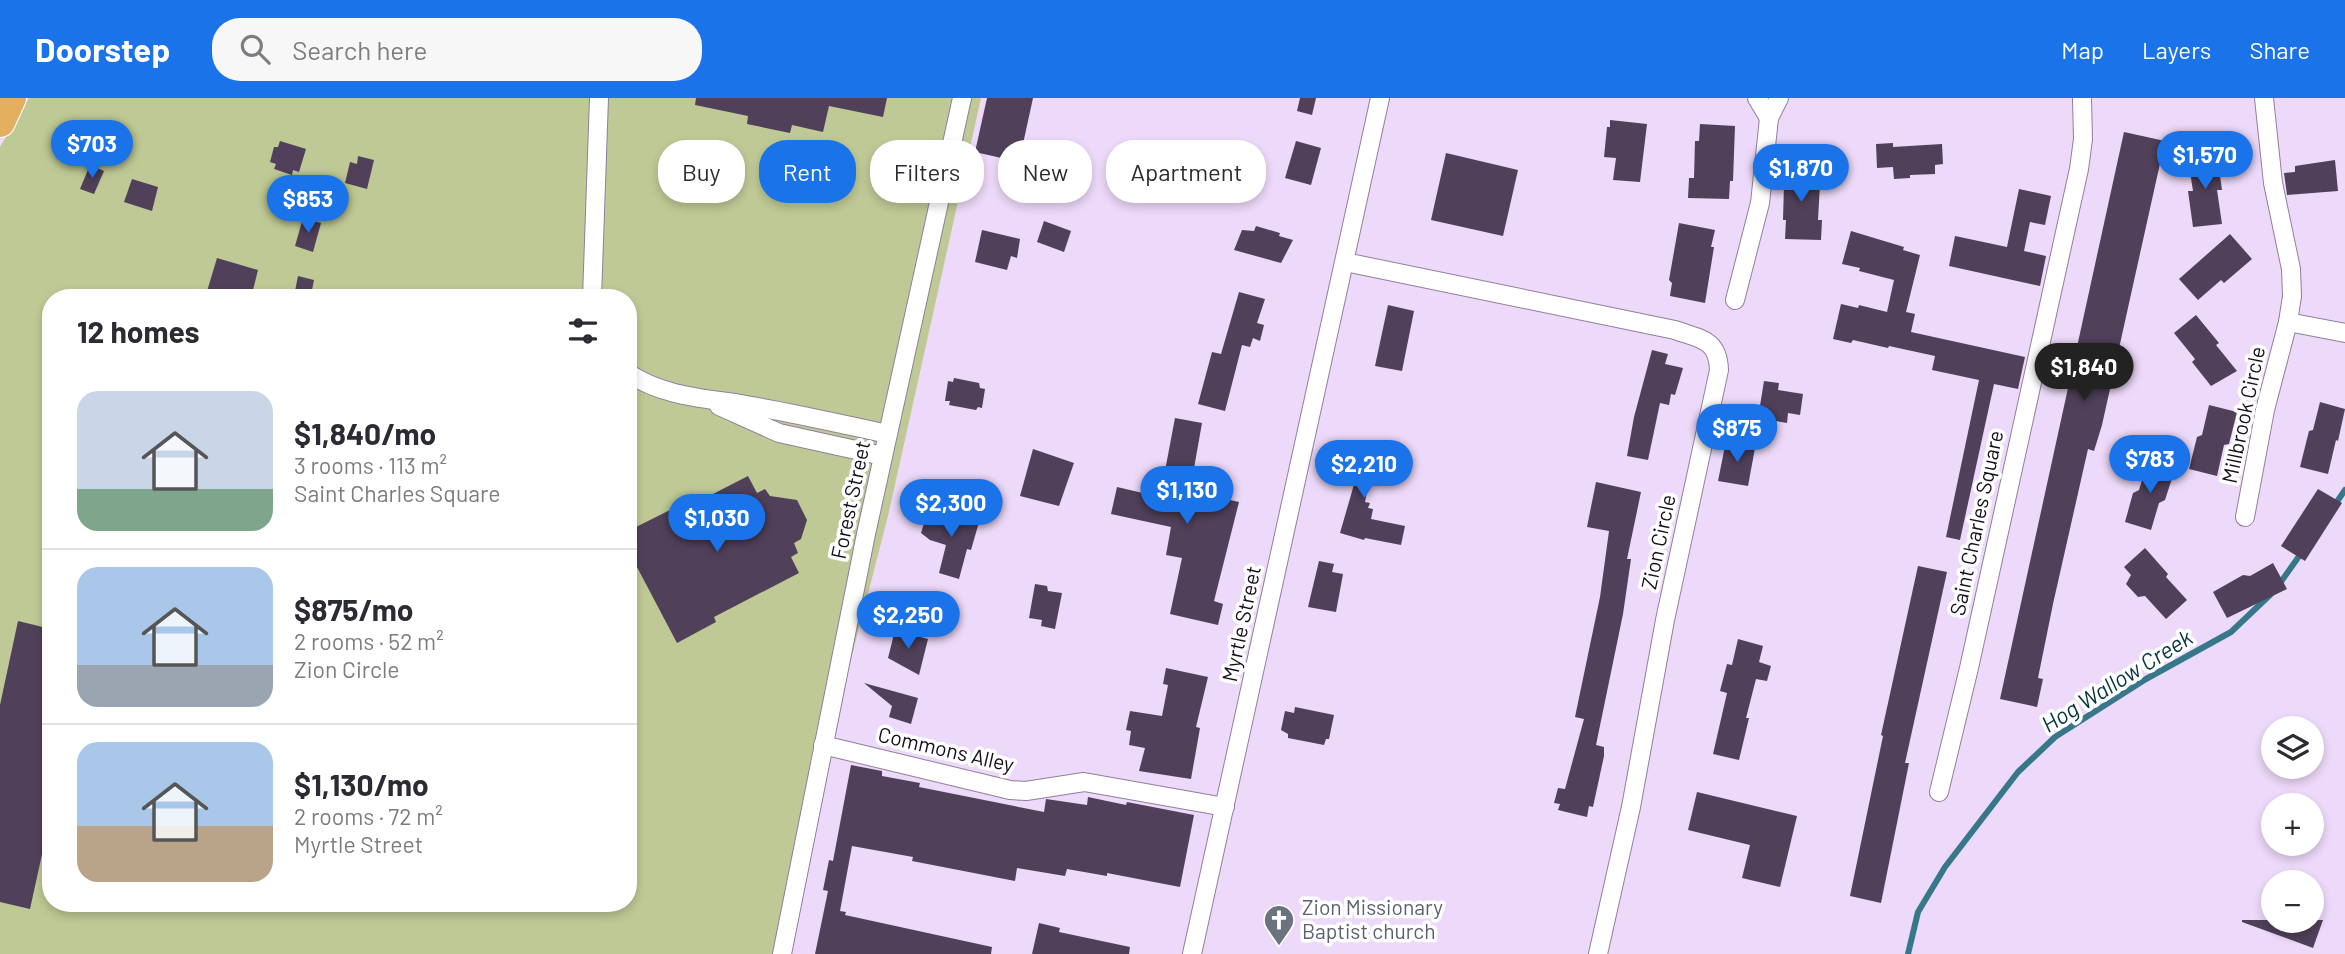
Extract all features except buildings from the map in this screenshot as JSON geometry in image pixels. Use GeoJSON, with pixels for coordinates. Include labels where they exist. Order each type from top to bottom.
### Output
{"type":"FeatureCollection","features":[{"type":"Feature","properties":{"kind":"highway"},"geometry":{"type":"LineString","coordinates":[[0,122],[11,98]]}},
{"type":"Feature","properties":{"kind":"street"},"geometry":{"type":"LineString","coordinates":[[592,289],[598,98]]}},
{"type":"Feature","properties":{"kind":"street","name":"Forest Street"},"geometry":{"type":"LineString","coordinates":[[782,954],[883,456],[962,98]]}},
{"type":"Feature","properties":{"kind":"street","name":"Myrtle Street"},"geometry":{"type":"LineString","coordinates":[[1192,954],[1380,98]]}},
{"type":"Feature","properties":{"kind":"street"},"geometry":{"type":"LineString","coordinates":[[1757,98],[1769,118]]}},
{"type":"Feature","properties":{"kind":"street"},"geometry":{"type":"LineString","coordinates":[[1735,300],[1760,203],[1769,118],[1779,98]]}},
{"type":"Feature","properties":{"kind":"street","name":"Saint Charles Square"},"geometry":{"type":"LineString","coordinates":[[1939,792],[2079,169],[2082,98]]}},
{"type":"Feature","properties":{"kind":"street","name":"Millbrook Circle"},"geometry":{"type":"LineString","coordinates":[[2245,517],[2265,410],[2292,296],[2291,269],[2273,183],[2264,98]]}},
{"type":"Feature","properties":{"kind":"street","name":"Zion Circle"},"geometry":{"type":"LineString","coordinates":[[1345,262],[1675,330],[1706,341],[1713,346],[1718,357],[1718,370],[1598,954]]}},
{"type":"Feature","properties":{"kind":"street"},"geometry":{"type":"LineString","coordinates":[[2288,322],[2345,333]]}},
{"type":"Feature","properties":{"kind":"street"},"geometry":{"type":"LineString","coordinates":[[637,379],[660,389],[709,401],[753,406],[888,434]]}},
{"type":"Feature","properties":{"kind":"street"},"geometry":{"type":"LineString","coordinates":[[709,401],[779,433],[883,456]]}},
{"type":"Feature","properties":{"kind":"street","name":"Commons Alley"},"geometry":{"type":"LineString","coordinates":[[823,745],[1010,790],[1026,791],[1084,782],[1225,807]]}},
{"type":"Feature","properties":{"kind":"green space"},"geometry":{"type":"Polygon","coordinates":[[[29,98],[981,98],[972,140],[870,140],[870,203],[958,203],[888,516],[775,954],[0,954],[0,147],[29,98]]]}},
{"type":"Feature","properties":{"kind":"waterway","name":"Hog Wallow Creek"},"geometry":{"type":"LineString","coordinates":[[2334,506],[2345,490]]}},
{"type":"Feature","properties":{"kind":"waterway","name":"Hog Wallow Creek"},"geometry":{"type":"LineString","coordinates":[[2278,586],[2302,552]]}},
{"type":"Feature","properties":{"kind":"waterway","name":"Hog Wallow Creek"},"geometry":{"type":"LineString","coordinates":[[1908,954],[1918,912],[1945,867],[2018,772],[2055,737],[2146,679],[2231,632],[2271,594]]}},
{"type":"Feature","properties":{"kind":"place","name":"Zion Missionary Baptist church"},"geometry":{"type":"Point","coordinates":[1279,947]}}]}
